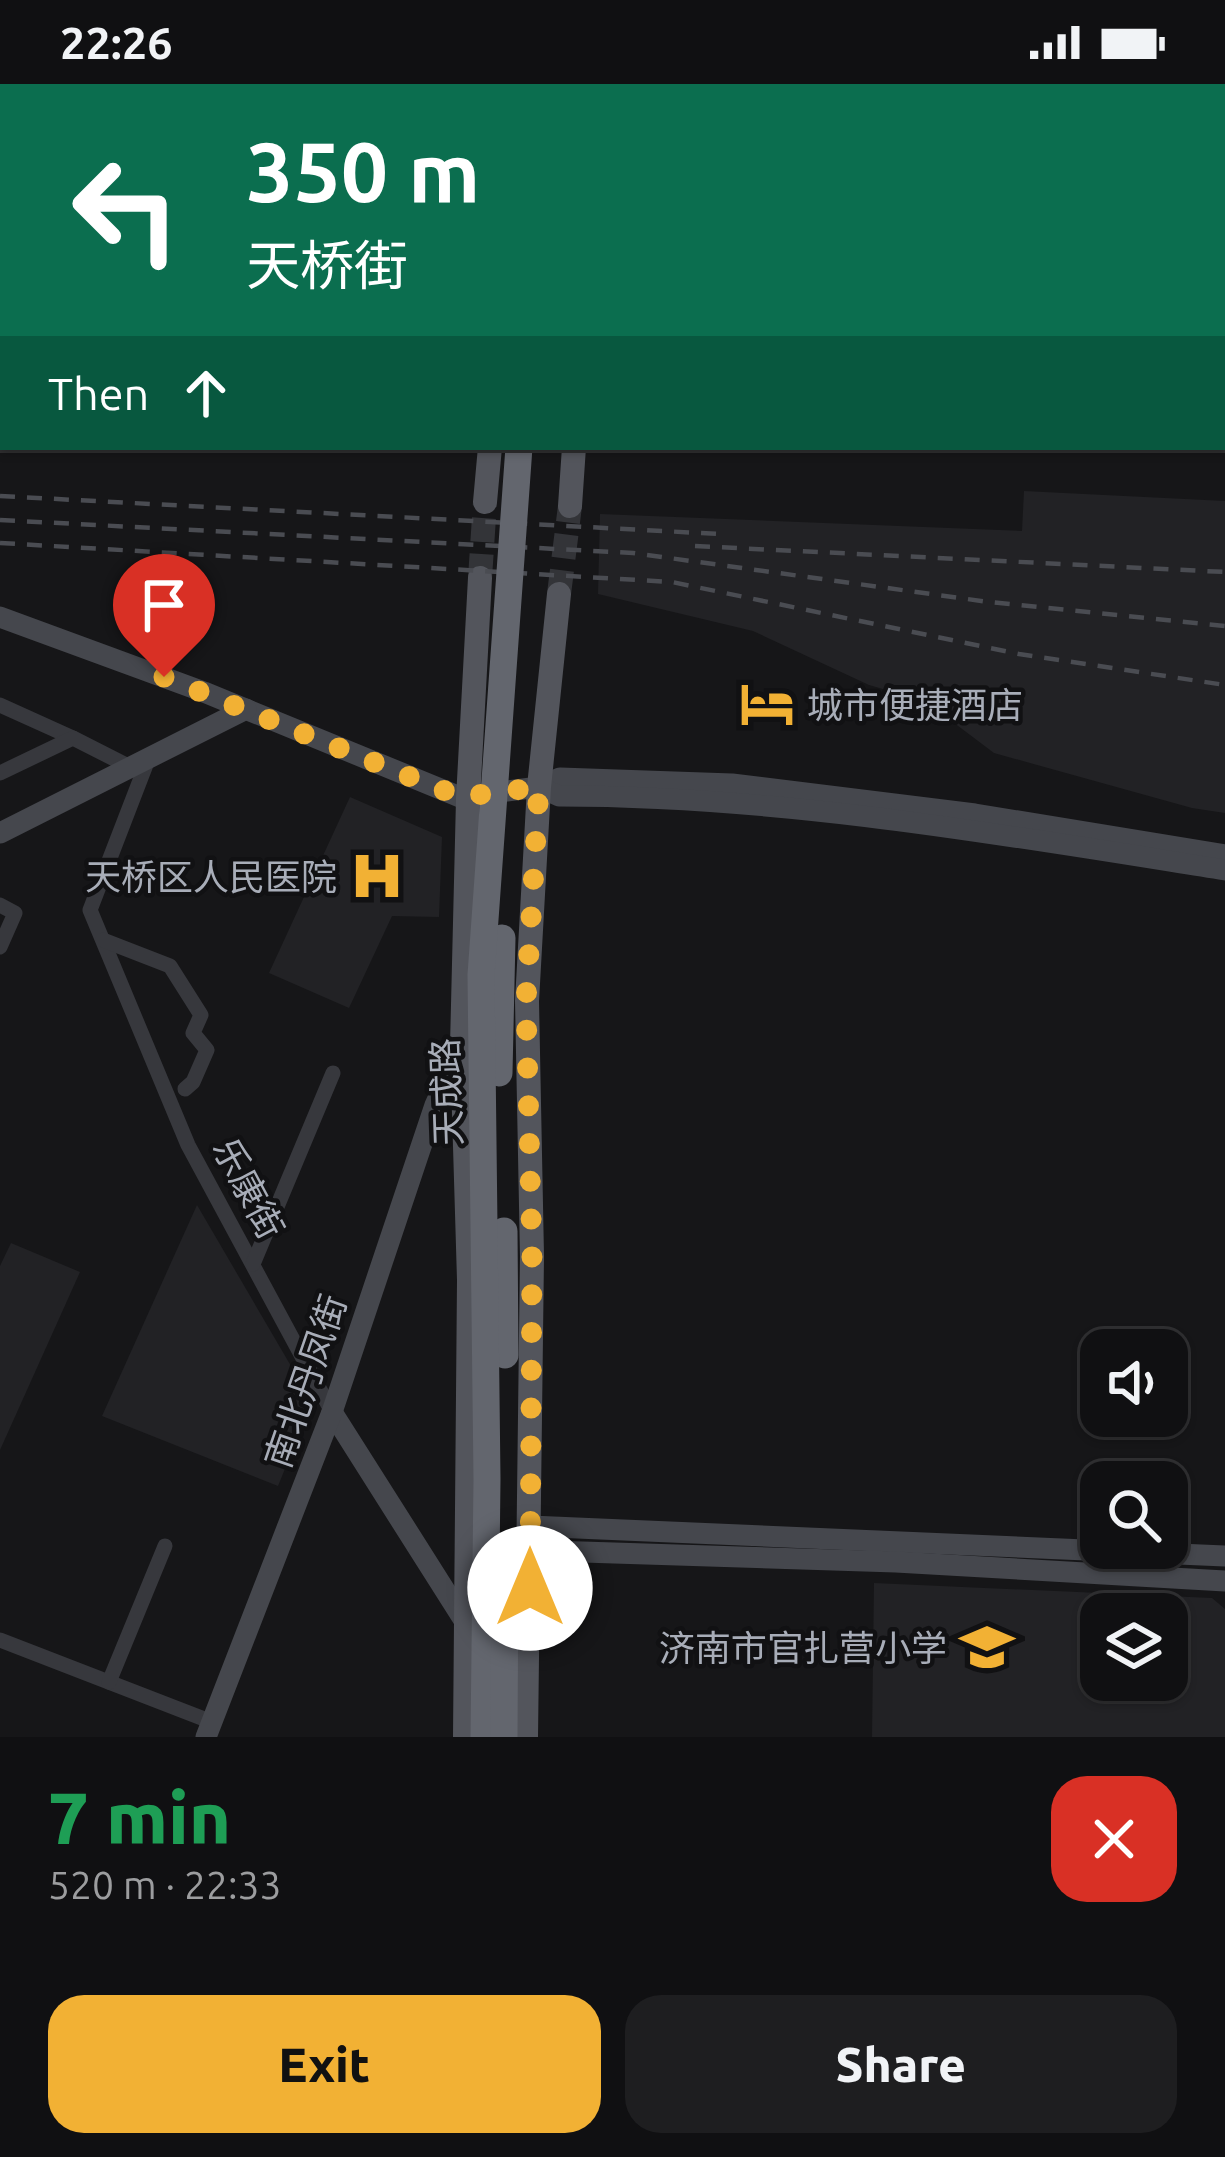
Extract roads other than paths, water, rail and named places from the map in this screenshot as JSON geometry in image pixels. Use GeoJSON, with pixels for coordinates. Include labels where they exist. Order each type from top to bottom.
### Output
{"type":"FeatureCollection","features":[{"type":"Feature","properties":{"kind":"highway","name":"天成路"},"geometry":{"type":"LineString","coordinates":[[484,1737],[487,1276],[480,994],[520,450]]}},
{"type":"Feature","properties":{"kind":"highway","name":"天成路"},"geometry":{"type":"LineString","coordinates":[[504,1737],[506,1280],[498,1003],[537,450]]}},
{"type":"Feature","properties":{"kind":"main road"},"geometry":{"type":"LineString","coordinates":[[485,502],[490,450]]}},
{"type":"Feature","properties":{"kind":"main road"},"geometry":{"type":"LineString","coordinates":[[570,506],[574,450]]}},
{"type":"Feature","properties":{"kind":"main road","name":"天成路"},"geometry":{"type":"LineString","coordinates":[[465,1737],[469,1280],[462,1046],[480,578]]}},
{"type":"Feature","properties":{"kind":"main road"},"geometry":{"type":"LineString","coordinates":[[526,1737],[532,1256],[526,1001],[539,787],[559,594]]}},
{"type":"Feature","properties":{"kind":"street"},"geometry":{"type":"LineString","coordinates":[[0,617],[468,799],[539,787],[560,778],[591,776],[732,784],[975,814],[1225,855]]}},
{"type":"Feature","properties":{"kind":"street"},"geometry":{"type":"LineString","coordinates":[[0,706],[139,762]]}},
{"type":"Feature","properties":{"kind":"street"},"geometry":{"type":"LineString","coordinates":[[0,833],[246,709]]}},
{"type":"Feature","properties":{"kind":"street"},"geometry":{"type":"LineString","coordinates":[[0,773],[73,738]]}},
{"type":"Feature","properties":{"kind":"street","name":"乐康街"},"geometry":{"type":"LineString","coordinates":[[139,762],[90,910],[188,1145],[332,1412],[465,1622]]}},
{"type":"Feature","properties":{"kind":"street"},"geometry":{"type":"LineString","coordinates":[[539,787],[559,796],[737,804],[984,831],[1225,870]]}},
{"type":"Feature","properties":{"kind":"street"},"geometry":{"type":"LineString","coordinates":[[0,905],[15,913],[0,946]]}},
{"type":"Feature","properties":{"kind":"street"},"geometry":{"type":"LineString","coordinates":[[103,940],[170,966],[201,1015],[193,1033],[207,1050],[194,1082],[185,1089]]}},
{"type":"Feature","properties":{"kind":"street","name":"南北丹凤街"},"geometry":{"type":"LineString","coordinates":[[209,1730],[332,1412],[435,1105],[462,1046]]}},
{"type":"Feature","properties":{"kind":"street"},"geometry":{"type":"LineString","coordinates":[[253,1264],[333,1073]]}},
{"type":"Feature","properties":{"kind":"street"},"geometry":{"type":"LineString","coordinates":[[530,1526],[1225,1556]]}},
{"type":"Feature","properties":{"kind":"street"},"geometry":{"type":"LineString","coordinates":[[109,1682],[165,1546]]}},
{"type":"Feature","properties":{"kind":"street"},"geometry":{"type":"LineString","coordinates":[[530,1556],[551,1551],[873,1561],[1225,1581]]}},
{"type":"Feature","properties":{"kind":"street"},"geometry":{"type":"LineString","coordinates":[[0,1640],[109,1682],[209,1730]]}},
{"type":"Feature","properties":{"kind":"tunnel"},"geometry":{"type":"LineString","coordinates":[[480,578],[485,502]]}},
{"type":"Feature","properties":{"kind":"tunnel"},"geometry":{"type":"LineString","coordinates":[[559,594],[570,506]]}},
{"type":"Feature","properties":{"kind":"railway"},"geometry":{"type":"LineString","coordinates":[[0,496],[719,534]]}},
{"type":"Feature","properties":{"kind":"railway"},"geometry":{"type":"LineString","coordinates":[[0,520],[633,553],[989,602],[1225,626]]}},
{"type":"Feature","properties":{"kind":"railway"},"geometry":{"type":"LineString","coordinates":[[0,543],[672,582],[1019,654],[1225,685]]}},
{"type":"Feature","properties":{"kind":"railway"},"geometry":{"type":"LineString","coordinates":[[695,546],[1225,572]]}},
{"type":"Feature","properties":{"kind":"place","name":"城市便捷酒店"},"geometry":{"type":"Point","coordinates":[767,704]}},
{"type":"Feature","properties":{"kind":"place","name":"天桥区人民医院"},"geometry":{"type":"Point","coordinates":[377,876]}},
{"type":"Feature","properties":{"kind":"place","name":"济南市官扎营小学"},"geometry":{"type":"Point","coordinates":[987,1647]}}]}
